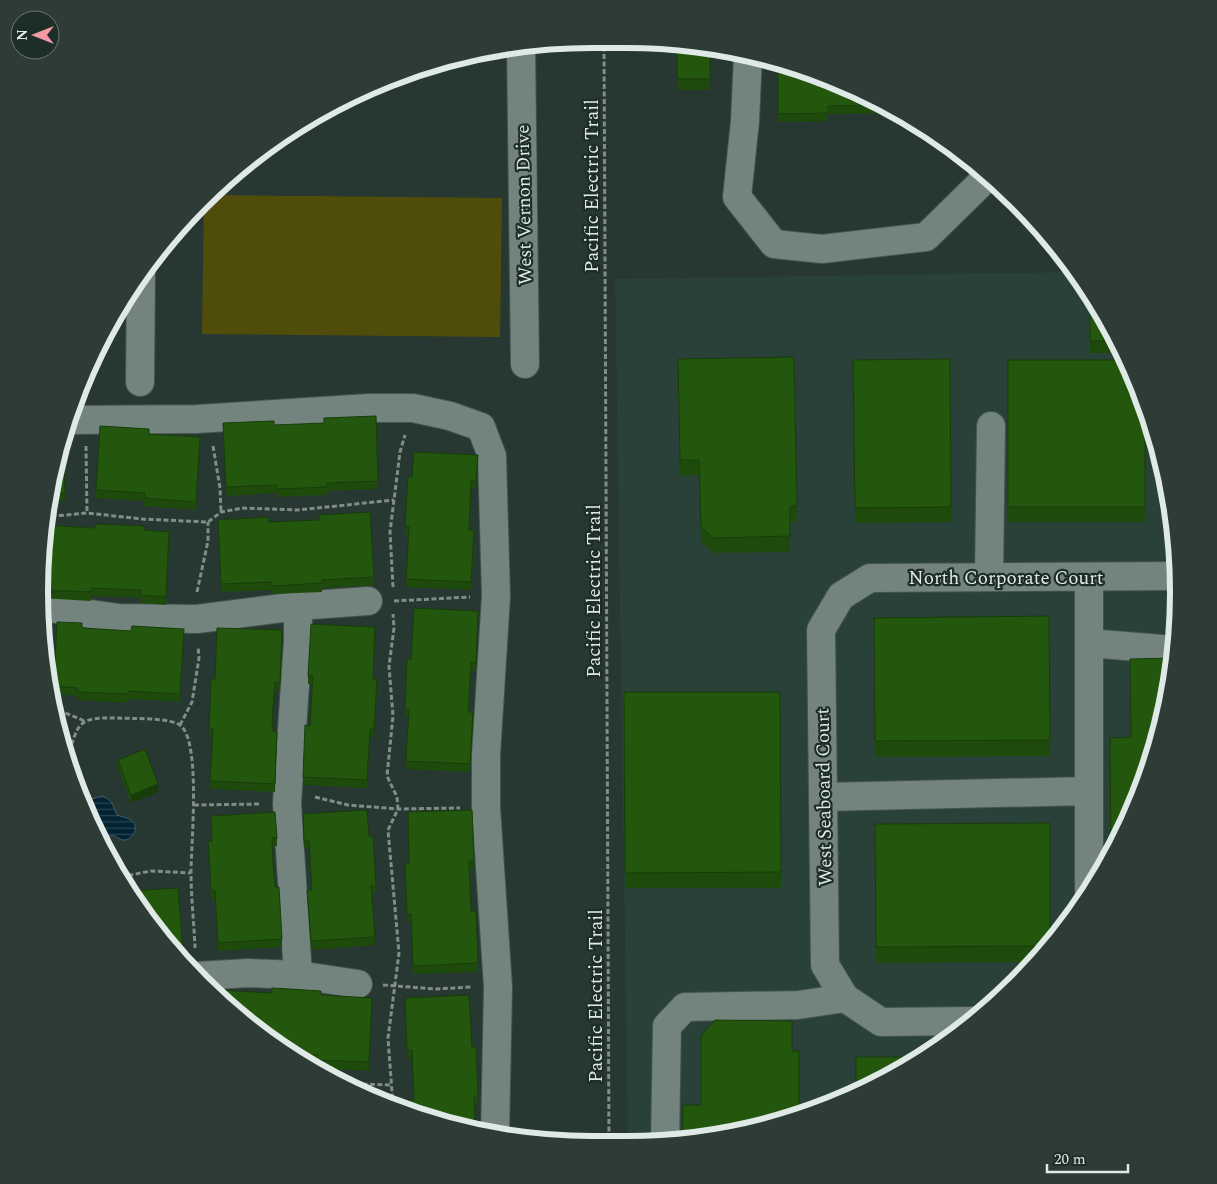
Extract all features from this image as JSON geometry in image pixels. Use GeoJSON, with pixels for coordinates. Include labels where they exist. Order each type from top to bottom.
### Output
{"type":"FeatureCollection","features":[{"type":"Feature","properties":{"kind":"street","name":"West Vernon Drive"},"geometry":{"type":"LineString","coordinates":[[521,52],[525,364]]}},
{"type":"Feature","properties":{"kind":"street"},"geometry":{"type":"LineString","coordinates":[[748,62],[746,122],[737,197],[774,244],[822,249],[926,236],[982,182]]}},
{"type":"Feature","properties":{"kind":"street"},"geometry":{"type":"LineString","coordinates":[[140,382],[141,286]]}},
{"type":"Feature","properties":{"kind":"street"},"geometry":{"type":"LineString","coordinates":[[79,420],[209,418],[369,408],[413,408],[450,416],[481,428],[492,456],[496,596],[486,755],[486,807],[498,987],[495,1128]]}},
{"type":"Feature","properties":{"kind":"street"},"geometry":{"type":"LineString","coordinates":[[989,577],[991,426]]}},
{"type":"Feature","properties":{"kind":"street","name":"North Corporate Court"},"geometry":{"type":"LineString","coordinates":[[841,596],[870,578],[1169,576]]}},
{"type":"Feature","properties":{"kind":"street"},"geometry":{"type":"LineString","coordinates":[[1089,577],[1089,877]]}},
{"type":"Feature","properties":{"kind":"street","name":"West Seaboard Court"},"geometry":{"type":"LineString","coordinates":[[841,596],[821,630],[825,965],[845,998]]}},
{"type":"Feature","properties":{"kind":"street"},"geometry":{"type":"LineString","coordinates":[[48,608],[119,618],[197,619],[298,606],[380,601]]}},
{"type":"Feature","properties":{"kind":"street"},"geometry":{"type":"LineString","coordinates":[[298,606],[298,641],[287,803],[298,974]]}},
{"type":"Feature","properties":{"kind":"street"},"geometry":{"type":"LineString","coordinates":[[1089,643],[1166,649]]}},
{"type":"Feature","properties":{"kind":"street"},"geometry":{"type":"LineString","coordinates":[[823,797],[1089,791]]}},
{"type":"Feature","properties":{"kind":"street"},"geometry":{"type":"LineString","coordinates":[[196,965],[248,973],[298,974],[358,984]]}},
{"type":"Feature","properties":{"kind":"street"},"geometry":{"type":"LineString","coordinates":[[665,1135],[667,1026],[685,1008],[798,1005],[845,998],[881,1022],[959,1021]]}},
{"type":"Feature","properties":{"kind":"path","name":"Pacific Electric Trail"},"geometry":{"type":"LineString","coordinates":[[604,48],[609,1136]]}},
{"type":"Feature","properties":{"kind":"path"},"geometry":{"type":"LineString","coordinates":[[380,601],[393,583],[390,532],[400,452],[413,408]]}},
{"type":"Feature","properties":{"kind":"path"},"geometry":{"type":"LineString","coordinates":[[209,418],[220,488],[221,512]]}},
{"type":"Feature","properties":{"kind":"path"},"geometry":{"type":"LineString","coordinates":[[79,420],[86,457],[87,513]]}},
{"type":"Feature","properties":{"kind":"path"},"geometry":{"type":"LineString","coordinates":[[53,516],[87,513],[150,520],[208,522],[221,512],[243,508],[298,510],[394,500]]}},
{"type":"Feature","properties":{"kind":"path"},"geometry":{"type":"LineString","coordinates":[[380,601],[496,596]]}},
{"type":"Feature","properties":{"kind":"path"},"geometry":{"type":"LineString","coordinates":[[380,601],[394,628],[389,666],[393,716],[387,776],[397,797],[398,809],[388,830],[399,953],[388,1038],[393,1098]]}},
{"type":"Feature","properties":{"kind":"path"},"geometry":{"type":"LineString","coordinates":[[61,712],[71,714],[84,721]]}},
{"type":"Feature","properties":{"kind":"path"},"geometry":{"type":"LineString","coordinates":[[71,748],[77,729],[84,721],[98,718],[161,720],[180,725],[184,730],[191,752],[194,805],[191,873],[196,965]]}},
{"type":"Feature","properties":{"kind":"path"},"geometry":{"type":"LineString","coordinates":[[194,805],[287,803],[314,797],[348,805],[398,809],[486,807]]}},
{"type":"Feature","properties":{"kind":"path"},"geometry":{"type":"LineString","coordinates":[[127,876],[151,871],[191,873]]}},
{"type":"Feature","properties":{"kind":"path"},"geometry":{"type":"LineString","coordinates":[[358,984],[436,989],[466,986],[498,987]]}},
{"type":"Feature","properties":{"kind":"path"},"geometry":{"type":"LineString","coordinates":[[360,1084],[392,1085]]}},
{"type":"Feature","properties":{"kind":"shaded area"},"geometry":{"type":"Polygon","coordinates":[[[220,195],[502,198],[500,337],[202,334],[204,210],[220,195]]]}},
{"type":"Feature","properties":{"kind":"shaded area"},"geometry":{"type":"Polygon","coordinates":[[[1065,272],[1097,320],[1128,384],[1141,417],[1151,451],[1165,521],[1170,592],[1165,663],[1159,698],[1141,767],[1128,800],[1097,864],[1078,895],[1034,951],[1010,977],[984,1001],[928,1045],[897,1064],[833,1095],[800,1108],[766,1118],[696,1132],[661,1135],[628,1136],[615,279],[1065,272]]]}},
{"type":"Feature","properties":{"kind":"water"},"geometry":{"type":"Polygon","coordinates":[[[105,797],[110,801],[117,815],[132,821],[135,829],[131,837],[124,840],[114,836],[106,836],[90,802],[92,799],[105,797]]]}},
{"type":"Feature","properties":{"kind":"building"},"geometry":{"type":"Polygon","coordinates":[[[677,50],[710,54],[710,79],[677,79],[677,50]]]}},
{"type":"Feature","properties":{"kind":"building"},"geometry":{"type":"Polygon","coordinates":[[[778,70],[833,89],[868,105],[828,106],[828,113],[778,114],[778,70]]]}},
{"type":"Feature","properties":{"kind":"building"},"geometry":{"type":"Polygon","coordinates":[[[1090,309],[1108,341],[1090,341],[1090,309]]]}},
{"type":"Feature","properties":{"kind":"building"},"geometry":{"type":"Polygon","coordinates":[[[794,357],[797,506],[790,506],[790,536],[714,538],[701,527],[699,460],[680,460],[678,359],[794,357]]]}},
{"type":"Feature","properties":{"kind":"building"},"geometry":{"type":"Polygon","coordinates":[[[950,359],[951,507],[855,508],[853,360],[950,359]]]}},
{"type":"Feature","properties":{"kind":"building"},"geometry":{"type":"Polygon","coordinates":[[[1008,360],[1117,360],[1145,431],[1145,507],[1008,507],[1008,360]]]}},
{"type":"Feature","properties":{"kind":"building"},"geometry":{"type":"Polygon","coordinates":[[[376,416],[378,481],[327,483],[327,487],[303,488],[277,489],[277,485],[226,487],[223,423],[274,421],[274,425],[324,423],[324,418],[376,416]]]}},
{"type":"Feature","properties":{"kind":"building"},"geometry":{"type":"Polygon","coordinates":[[[100,426],[149,429],[149,434],[200,437],[196,502],[144,498],[145,493],[96,490],[100,426]]]}},
{"type":"Feature","properties":{"kind":"building"},"geometry":{"type":"Polygon","coordinates":[[[414,452],[478,455],[476,481],[471,480],[469,530],[474,530],[471,582],[406,579],[409,527],[405,527],[408,477],[412,477],[414,452]]]}},
{"type":"Feature","properties":{"kind":"building"},"geometry":{"type":"Polygon","coordinates":[[[64,461],[65,493],[57,494],[64,461]]]}},
{"type":"Feature","properties":{"kind":"building"},"geometry":{"type":"Polygon","coordinates":[[[370,512],[374,577],[322,580],[322,583],[272,586],[272,582],[221,584],[218,520],[269,517],[269,522],[319,520],[319,515],[370,512]]]}},
{"type":"Feature","properties":{"kind":"building"},"geometry":{"type":"Polygon","coordinates":[[[95,524],[144,526],[144,530],[169,532],[166,597],[141,595],[141,590],[91,588],[91,592],[48,590],[52,525],[95,528],[95,524]]]}},
{"type":"Feature","properties":{"kind":"building"},"geometry":{"type":"Polygon","coordinates":[[[414,608],[478,611],[476,663],[471,662],[468,712],[473,712],[470,764],[406,761],[409,709],[405,709],[407,659],[411,659],[414,608]]]}},
{"type":"Feature","properties":{"kind":"building"},"geometry":{"type":"Polygon","coordinates":[[[1049,616],[1050,740],[875,741],[874,618],[1049,616]]]}},
{"type":"Feature","properties":{"kind":"building"},"geometry":{"type":"Polygon","coordinates":[[[57,622],[82,623],[82,628],[131,631],[132,626],[184,629],[180,694],[128,691],[128,694],[78,692],[78,688],[56,686],[54,677],[57,622]]]}},
{"type":"Feature","properties":{"kind":"building"},"geometry":{"type":"Polygon","coordinates":[[[311,624],[375,627],[373,679],[377,679],[374,729],[370,729],[367,780],[303,777],[305,725],[310,726],[313,676],[308,676],[311,624]]]}},
{"type":"Feature","properties":{"kind":"building"},"geometry":{"type":"Polygon","coordinates":[[[217,628],[282,630],[280,682],[275,682],[273,707],[272,731],[277,732],[275,784],[210,781],[213,729],[209,729],[211,679],[215,679],[217,628]]]}},
{"type":"Feature","properties":{"kind":"building"},"geometry":{"type":"Polygon","coordinates":[[[1165,658],[1159,698],[1141,767],[1111,837],[1110,738],[1131,737],[1130,659],[1165,658]]]}},
{"type":"Feature","properties":{"kind":"building"},"geometry":{"type":"Polygon","coordinates":[[[624,692],[780,692],[781,872],[625,873],[624,692]]]}},
{"type":"Feature","properties":{"kind":"building"},"geometry":{"type":"Polygon","coordinates":[[[145,749],[158,784],[131,795],[118,760],[145,749]]]}},
{"type":"Feature","properties":{"kind":"building"},"geometry":{"type":"Polygon","coordinates":[[[367,810],[369,836],[373,836],[376,886],[371,886],[375,937],[311,941],[307,890],[312,890],[309,840],[304,841],[303,814],[367,810]]]}},
{"type":"Feature","properties":{"kind":"building"},"geometry":{"type":"Polygon","coordinates":[[[472,810],[474,861],[469,862],[471,911],[476,911],[478,963],[413,966],[411,914],[407,914],[405,864],[409,864],[408,812],[472,810]]]}},
{"type":"Feature","properties":{"kind":"building"},"geometry":{"type":"Polygon","coordinates":[[[275,812],[277,838],[272,838],[273,864],[275,887],[279,887],[282,939],[218,943],[215,891],[211,891],[208,841],[212,841],[211,816],[275,812]]]}},
{"type":"Feature","properties":{"kind":"building"},"geometry":{"type":"Polygon","coordinates":[[[1050,823],[1050,932],[1038,946],[876,947],[875,824],[1050,823]]]}},
{"type":"Feature","properties":{"kind":"building"},"geometry":{"type":"Polygon","coordinates":[[[178,888],[183,951],[160,923],[136,891],[178,888]]]}},
{"type":"Feature","properties":{"kind":"building"},"geometry":{"type":"Polygon","coordinates":[[[272,988],[321,991],[321,995],[372,998],[369,1062],[317,1060],[318,1055],[304,1054],[261,1024],[221,990],[272,993],[272,988]]]}},
{"type":"Feature","properties":{"kind":"building"},"geometry":{"type":"Polygon","coordinates":[[[469,995],[472,1047],[476,1047],[478,1096],[474,1096],[475,1122],[451,1118],[409,1105],[409,1100],[414,1100],[412,1050],[407,1050],[405,998],[469,995]]]}},
{"type":"Feature","properties":{"kind":"building"},"geometry":{"type":"Polygon","coordinates":[[[715,1020],[792,1021],[792,1051],[799,1051],[799,1108],[731,1126],[682,1133],[683,1105],[701,1105],[701,1035],[715,1020]]]}},
{"type":"Feature","properties":{"kind":"building"},"geometry":{"type":"Polygon","coordinates":[[[856,1057],[908,1057],[897,1064],[856,1085],[856,1057]]]}}]}
